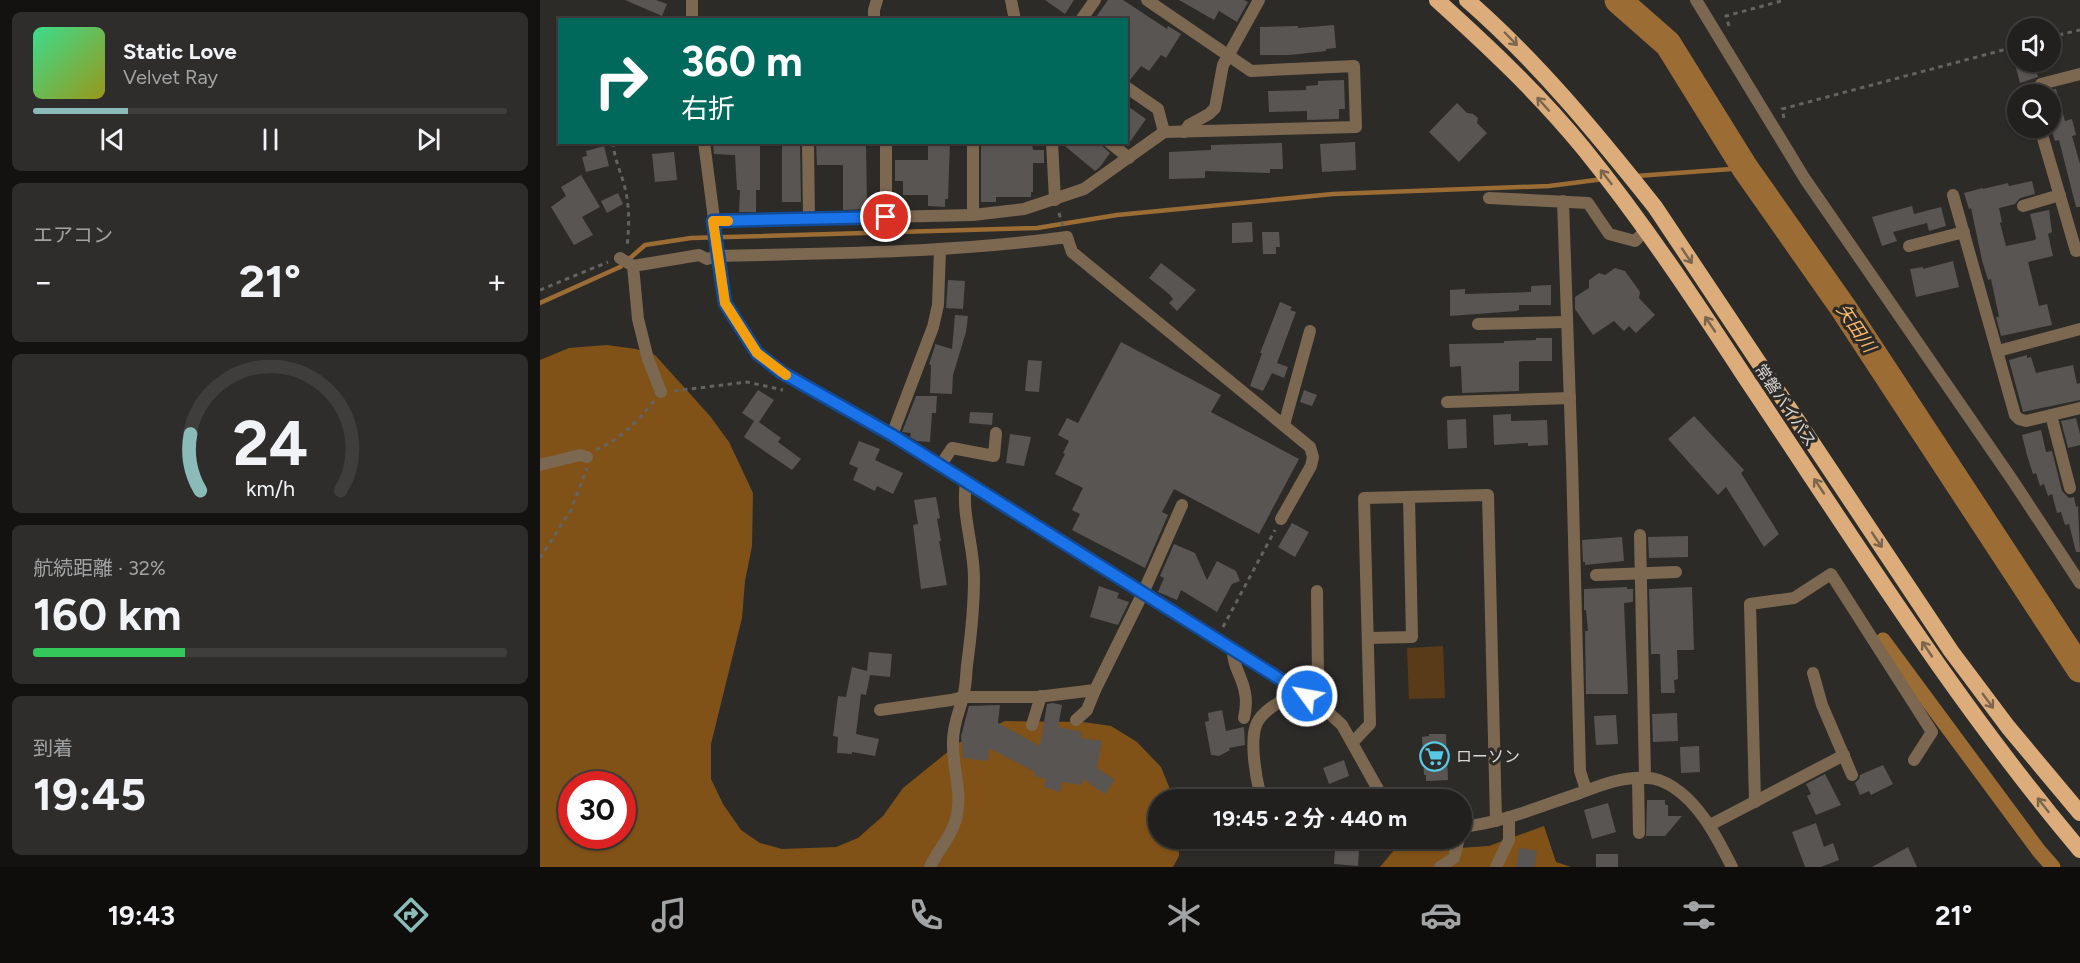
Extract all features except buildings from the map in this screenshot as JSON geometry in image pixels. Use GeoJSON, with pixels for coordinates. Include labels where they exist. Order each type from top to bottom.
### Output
{"type":"FeatureCollection","features":[{"type":"Feature","properties":{"kind":"highway","name":"常磐バイパス"},"geometry":{"type":"LineString","coordinates":[[1437,0],[1488,46],[1582,147],[1647,229],[1937,664],[1993,741],[2080,850]]}},
{"type":"Feature","properties":{"kind":"highway","name":"常磐バイパス"},"geometry":{"type":"LineString","coordinates":[[1467,0],[1506,34],[1607,147],[1655,207],[1951,651],[2008,727],[2080,813]]}},
{"type":"Feature","properties":{"kind":"street"},"geometry":{"type":"LineString","coordinates":[[692,0],[692,18]]}},
{"type":"Feature","properties":{"kind":"street"},"geometry":{"type":"LineString","coordinates":[[874,18],[878,0]]}},
{"type":"Feature","properties":{"kind":"street"},"geometry":{"type":"LineString","coordinates":[[1011,0],[1015,18]]}},
{"type":"Feature","properties":{"kind":"street"},"geometry":{"type":"LineString","coordinates":[[1082,18],[1095,0]]}},
{"type":"Feature","properties":{"kind":"street"},"geometry":{"type":"LineString","coordinates":[[713,221],[973,215],[1024,209],[1084,189],[1164,132],[1356,127],[1354,66],[1251,71],[1147,0]]}},
{"type":"Feature","properties":{"kind":"street"},"geometry":{"type":"LineString","coordinates":[[1184,132],[1190,125],[1215,108],[1220,73],[1260,0]]}},
{"type":"Feature","properties":{"kind":"street"},"geometry":{"type":"LineString","coordinates":[[1696,0],[1805,179],[2080,583]]}},
{"type":"Feature","properties":{"kind":"street"},"geometry":{"type":"LineString","coordinates":[[2041,84],[2080,74]]}},
{"type":"Feature","properties":{"kind":"street"},"geometry":{"type":"LineString","coordinates":[[1128,88],[1158,109],[1164,132]]}},
{"type":"Feature","properties":{"kind":"street"},"geometry":{"type":"LineString","coordinates":[[2043,138],[2076,251],[2080,250]]}},
{"type":"Feature","properties":{"kind":"street"},"geometry":{"type":"LineString","coordinates":[[704,144],[725,303],[757,353],[781,372],[892,435],[1317,702],[1342,725],[1378,789]]}},
{"type":"Feature","properties":{"kind":"street"},"geometry":{"type":"LineString","coordinates":[[808,144],[809,219]]}},
{"type":"Feature","properties":{"kind":"street"},"geometry":{"type":"LineString","coordinates":[[886,144],[886,217]]}},
{"type":"Feature","properties":{"kind":"street"},"geometry":{"type":"LineString","coordinates":[[973,144],[973,215]]}},
{"type":"Feature","properties":{"kind":"street"},"geometry":{"type":"LineString","coordinates":[[1052,144],[1055,200]]}},
{"type":"Feature","properties":{"kind":"street"},"geometry":{"type":"LineString","coordinates":[[1112,144],[1129,158]]}},
{"type":"Feature","properties":{"kind":"street"},"geometry":{"type":"LineString","coordinates":[[1953,195],[2015,415],[2026,421],[2080,408]]}},
{"type":"Feature","properties":{"kind":"street"},"geometry":{"type":"LineString","coordinates":[[2023,206],[2060,195]]}},
{"type":"Feature","properties":{"kind":"street"},"geometry":{"type":"LineString","coordinates":[[1489,198],[1588,203],[1610,234],[1635,241],[1647,229]]}},
{"type":"Feature","properties":{"kind":"street"},"geometry":{"type":"LineString","coordinates":[[1563,201],[1580,771],[1586,790]]}},
{"type":"Feature","properties":{"kind":"street"},"geometry":{"type":"LineString","coordinates":[[1909,246],[1964,232]]}},
{"type":"Feature","properties":{"kind":"street"},"geometry":{"type":"LineString","coordinates":[[620,258],[633,266],[699,255],[707,259],[718,256],[940,250],[1067,237],[1072,252],[1310,447],[1313,457],[1311,466],[1281,519]]}},
{"type":"Feature","properties":{"kind":"street"},"geometry":{"type":"LineString","coordinates":[[892,435],[933,327],[938,305],[940,250]]}},
{"type":"Feature","properties":{"kind":"street"},"geometry":{"type":"LineString","coordinates":[[633,266],[638,319],[648,359],[661,392]]}},
{"type":"Feature","properties":{"kind":"street"},"geometry":{"type":"LineString","coordinates":[[1478,324],[1567,322]]}},
{"type":"Feature","properties":{"kind":"street"},"geometry":{"type":"LineString","coordinates":[[1998,351],[2080,328]]}},
{"type":"Feature","properties":{"kind":"street"},"geometry":{"type":"LineString","coordinates":[[1284,425],[1310,331]]}},
{"type":"Feature","properties":{"kind":"street"},"geometry":{"type":"LineString","coordinates":[[1446,402],[1570,398]]}},
{"type":"Feature","properties":{"kind":"street"},"geometry":{"type":"LineString","coordinates":[[2051,415],[2070,488]]}},
{"type":"Feature","properties":{"kind":"street"},"geometry":{"type":"LineString","coordinates":[[940,466],[952,448],[994,456],[996,433]]}},
{"type":"Feature","properties":{"kind":"street"},"geometry":{"type":"LineString","coordinates":[[540,465],[580,455],[587,458]]}},
{"type":"Feature","properties":{"kind":"street"},"geometry":{"type":"LineString","coordinates":[[930,867],[957,817],[960,798],[952,743],[956,717],[963,697],[971,633],[974,580],[974,559],[964,502],[966,482]]}},
{"type":"Feature","properties":{"kind":"street"},"geometry":{"type":"LineString","coordinates":[[1353,742],[1370,724],[1364,498],[1488,495],[1502,819],[1509,840],[1496,867]]}},
{"type":"Feature","properties":{"kind":"street"},"geometry":{"type":"LineString","coordinates":[[1368,638],[1412,637],[1408,497]]}},
{"type":"Feature","properties":{"kind":"street"},"geometry":{"type":"LineString","coordinates":[[1076,720],[1087,710],[1182,505]]}},
{"type":"Feature","properties":{"kind":"street"},"geometry":{"type":"LineString","coordinates":[[1639,833],[1642,778],[1640,535]]}},
{"type":"Feature","properties":{"kind":"street"},"geometry":{"type":"LineString","coordinates":[[1596,575],[1676,572]]}},
{"type":"Feature","properties":{"kind":"street"},"geometry":{"type":"LineString","coordinates":[[1755,802],[1750,604],[1794,598],[1831,574],[1932,732],[1914,760]]}},
{"type":"Feature","properties":{"kind":"street"},"geometry":{"type":"LineString","coordinates":[[1259,789],[1255,769],[1254,743],[1257,723],[1267,712],[1303,693],[1318,678],[1317,591]]}},
{"type":"Feature","properties":{"kind":"street"},"geometry":{"type":"LineString","coordinates":[[1233,650],[1233,657],[1245,691],[1244,718]]}},
{"type":"Feature","properties":{"kind":"street"},"geometry":{"type":"LineString","coordinates":[[1813,673],[1822,705],[1852,775]]}},
{"type":"Feature","properties":{"kind":"street"},"geometry":{"type":"LineString","coordinates":[[880,710],[963,697],[1041,696],[1095,690]]}},
{"type":"Feature","properties":{"kind":"street"},"geometry":{"type":"LineString","coordinates":[[1032,725],[1041,696]]}},
{"type":"Feature","properties":{"kind":"street"},"geometry":{"type":"LineString","coordinates":[[1710,825],[1844,754]]}},
{"type":"Feature","properties":{"kind":"street"},"geometry":{"type":"LineString","coordinates":[[1472,824],[1502,819],[1612,782],[1642,778],[1658,780],[1674,788],[1695,806],[1710,825],[1732,867]]}},
{"type":"Feature","properties":{"kind":"street"},"geometry":{"type":"LineString","coordinates":[[1440,867],[1454,858],[1456,849]]}},
{"type":"Feature","properties":{"kind":"path"},"geometry":{"type":"LineString","coordinates":[[1732,36],[1726,15],[1785,0]]}},
{"type":"Feature","properties":{"kind":"path"},"geometry":{"type":"LineString","coordinates":[[2061,35],[2080,30]]}},
{"type":"Feature","properties":{"kind":"path"},"geometry":{"type":"LineString","coordinates":[[1785,120],[1782,109],[2007,49]]}},
{"type":"Feature","properties":{"kind":"path"},"geometry":{"type":"LineString","coordinates":[[540,290],[620,258],[626,251],[629,223],[624,185],[616,164],[613,144]]}},
{"type":"Feature","properties":{"kind":"path"},"geometry":{"type":"LineString","coordinates":[[1055,200],[1067,237]]}},
{"type":"Feature","properties":{"kind":"path"},"geometry":{"type":"LineString","coordinates":[[540,558],[571,510],[586,471],[587,458],[594,450],[611,443],[628,431],[661,392],[747,382],[790,390],[802,384]]}},
{"type":"Feature","properties":{"kind":"path"},"geometry":{"type":"LineString","coordinates":[[1216,639],[1281,519]]}},
{"type":"Feature","properties":{"kind":"shaded area"},"geometry":{"type":"Polygon","coordinates":[[[607,345],[636,349],[655,355],[710,416],[729,442],[753,493],[752,546],[745,581],[742,618],[711,744],[711,779],[723,804],[741,830],[760,843],[782,849],[836,847],[858,838],[883,816],[903,788],[960,742],[1005,721],[1083,722],[1111,726],[1137,742],[1161,767],[1170,789],[1148,789],[1148,849],[1179,849],[1179,856],[1173,867],[540,867],[540,360],[569,348],[607,345]]]}},
{"type":"Feature","properties":{"kind":"shaded area"},"geometry":{"type":"Polygon","coordinates":[[[1443,646],[1445,698],[1409,699],[1407,648],[1443,646]]]}},
{"type":"Feature","properties":{"kind":"shaded area"},"geometry":{"type":"Polygon","coordinates":[[[1544,826],[1556,862],[1571,867],[1380,867],[1395,849],[1472,849],[1472,847],[1489,846],[1544,826]]]}},
{"type":"Feature","properties":{"kind":"waterway","name":"矢田川"},"geometry":{"type":"LineString","coordinates":[[1618,0],[1668,44],[1745,168],[1844,309],[2080,669]]}},
{"type":"Feature","properties":{"kind":"waterway"},"geometry":{"type":"LineString","coordinates":[[1636,176],[1745,168]]}},
{"type":"Feature","properties":{"kind":"waterway"},"geometry":{"type":"LineString","coordinates":[[540,303],[620,267],[645,245],[691,238],[1037,228],[1117,215],[1333,194],[1549,186],[1604,179]]}},
{"type":"Feature","properties":{"kind":"waterway"},"geometry":{"type":"LineString","coordinates":[[1883,640],[2053,867]]}},
{"type":"Feature","properties":{"kind":"slow traffic"},"geometry":{"type":"LineString","coordinates":[[728,221],[713,221],[725,303],[757,353],[786,375]]}},
{"type":"Feature","properties":{"kind":"place","name":"ローソン"},"geometry":{"type":"Point","coordinates":[1435,756]}},
{"type":"Feature","properties":{"kind":"route"},"geometry":{"type":"LineString","coordinates":[[886,217],[713,221],[725,303],[757,353],[781,372],[892,435],[1307,696]]}}]}
